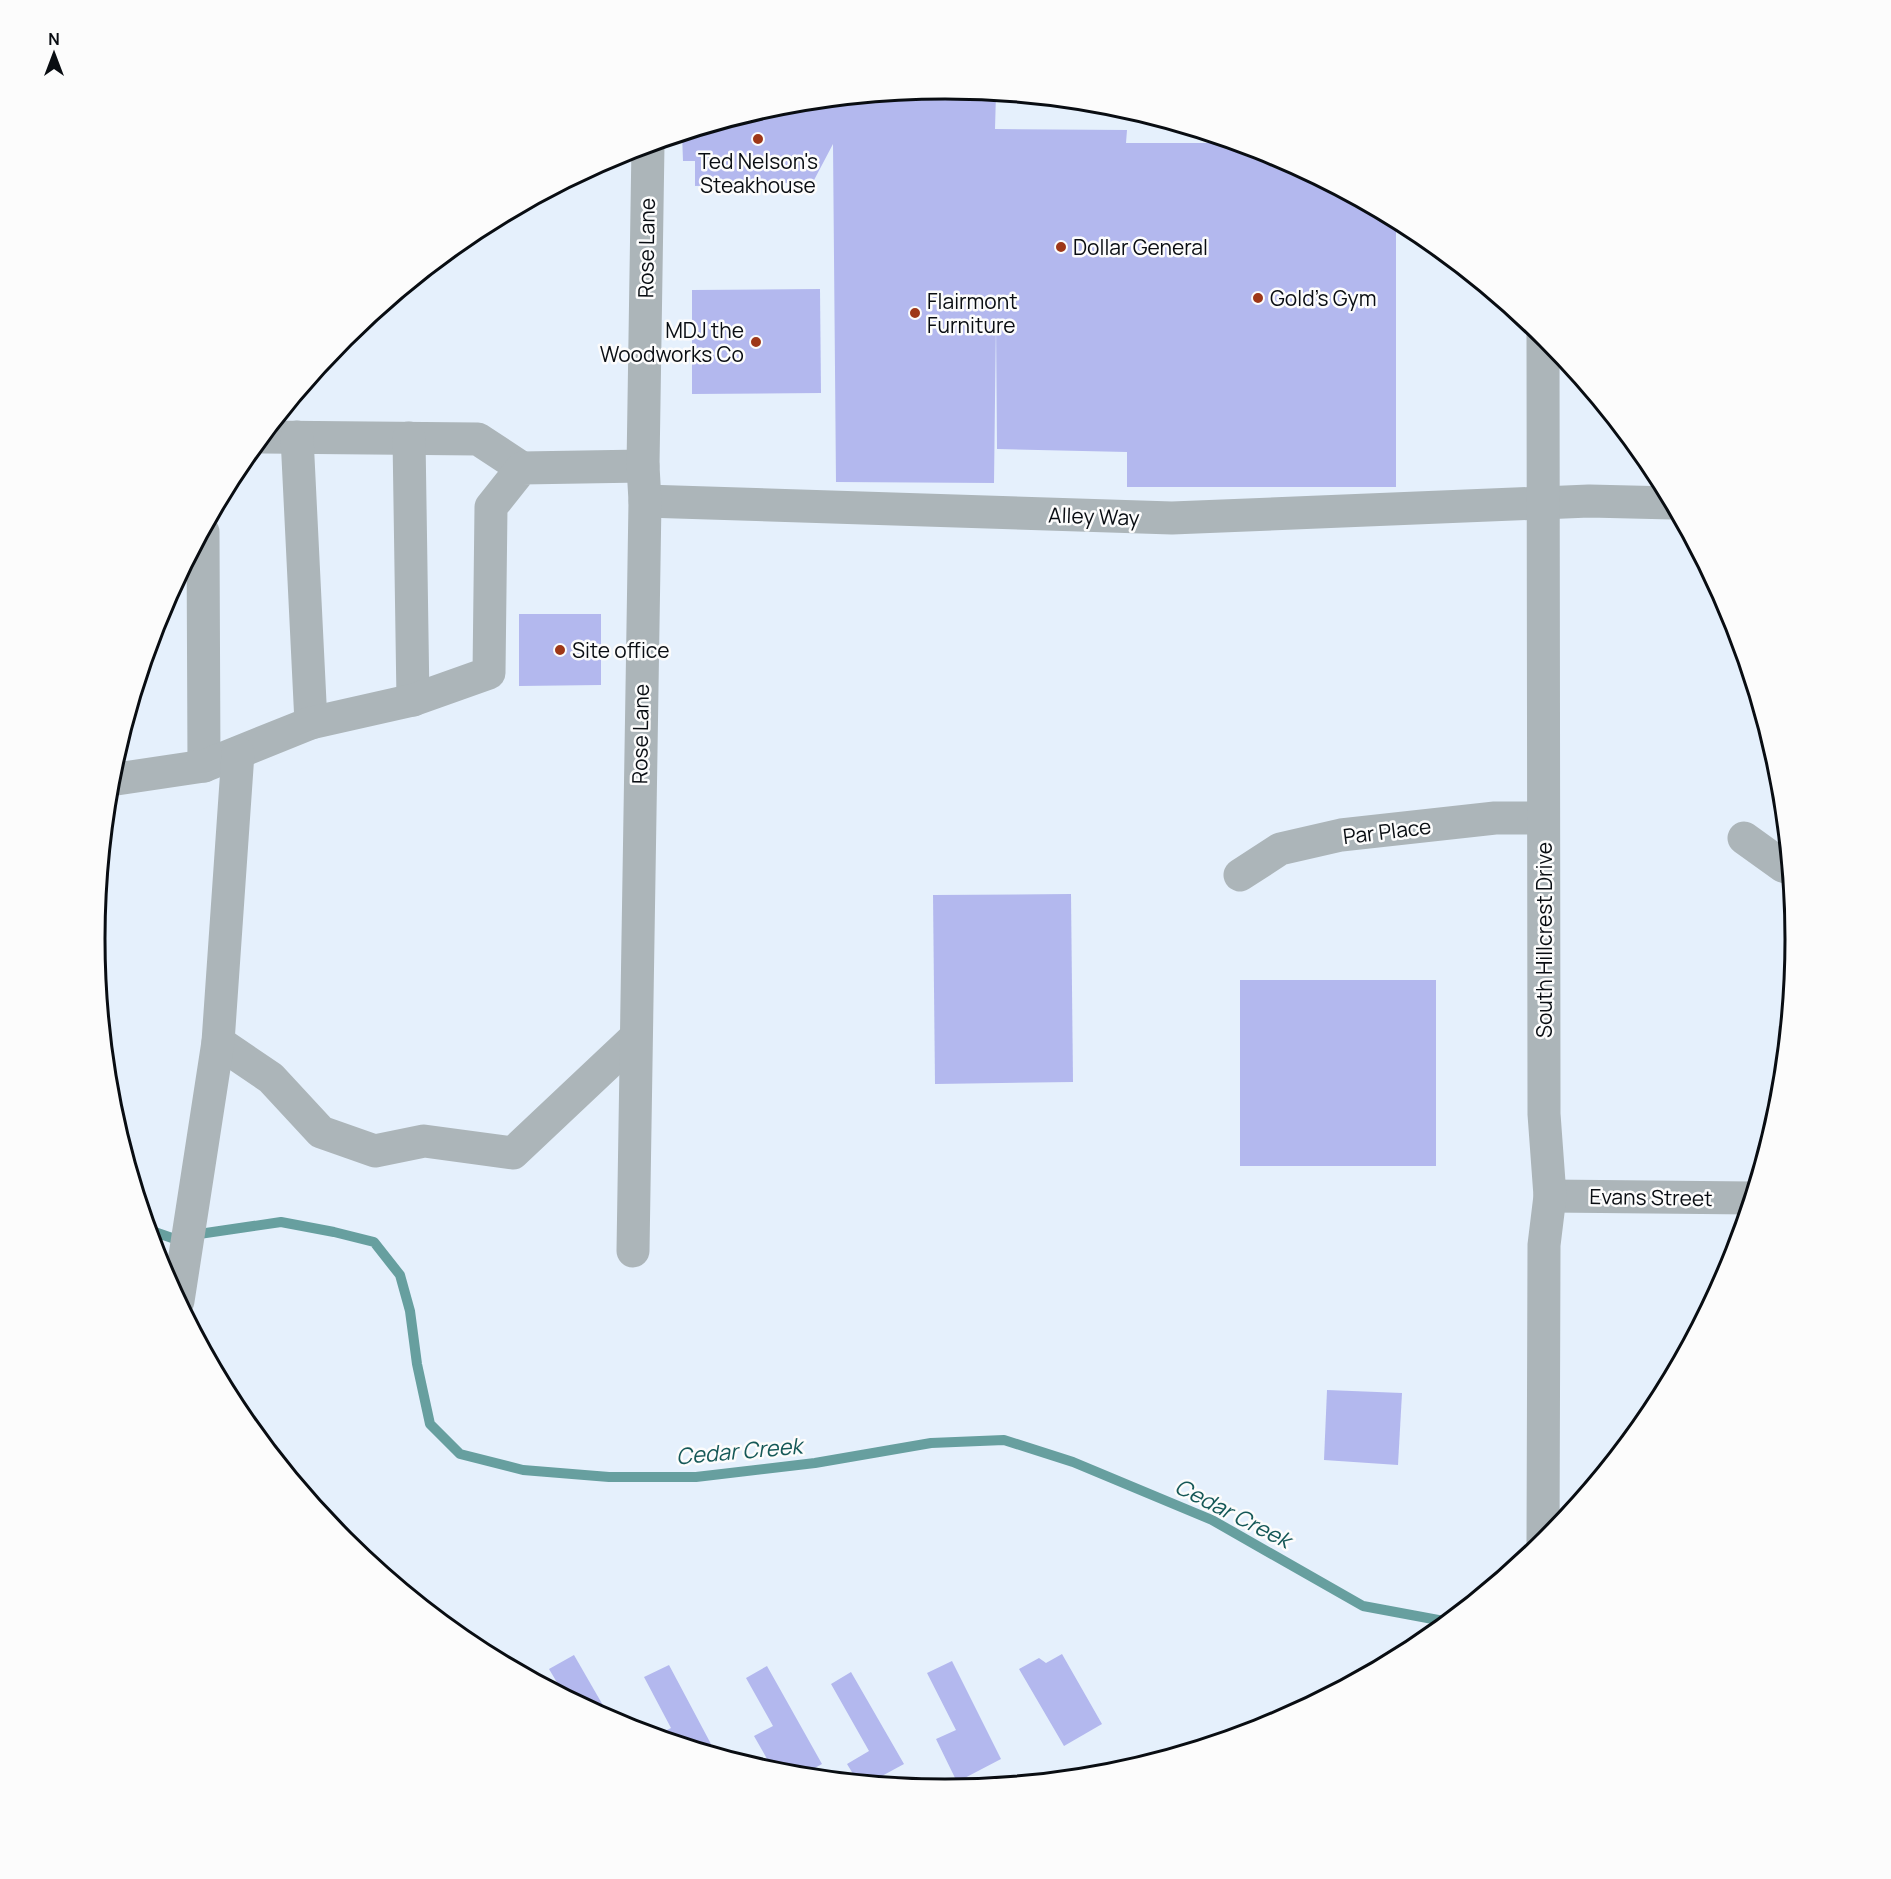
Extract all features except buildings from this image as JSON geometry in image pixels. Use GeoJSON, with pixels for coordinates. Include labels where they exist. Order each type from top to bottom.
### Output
{"type":"FeatureCollection","features":[{"type":"Feature","properties":{"kind":"street","name":"Rose Lane"},"geometry":{"type":"LineString","coordinates":[[633,1251],[645,501],[648,154]]}},
{"type":"Feature","properties":{"kind":"street","name":"South Hillcrest Drive"},"geometry":{"type":"LineString","coordinates":[[1543,348],[1544,1114],[1550,1197],[1544,1245],[1543,1531]]}},
{"type":"Feature","properties":{"kind":"street"},"geometry":{"type":"LineString","coordinates":[[273,437],[478,439],[522,468],[644,466]]}},
{"type":"Feature","properties":{"kind":"street"},"geometry":{"type":"LineString","coordinates":[[297,437],[311,723]]}},
{"type":"Feature","properties":{"kind":"street"},"geometry":{"type":"LineString","coordinates":[[410,438],[413,700]]}},
{"type":"Feature","properties":{"kind":"street"},"geometry":{"type":"LineString","coordinates":[[121,778],[204,766],[311,723],[413,700],[489,674],[491,507],[522,468]]}},
{"type":"Feature","properties":{"kind":"street","name":"Alley Way"},"geometry":{"type":"LineString","coordinates":[[645,501],[1172,518],[1589,501],[1663,503]]}},
{"type":"Feature","properties":{"kind":"street"},"geometry":{"type":"LineString","coordinates":[[203,547],[204,766]]}},
{"type":"Feature","properties":{"kind":"street"},"geometry":{"type":"LineString","coordinates":[[180,1286],[218,1042],[238,753]]}},
{"type":"Feature","properties":{"kind":"street","name":"Par Place"},"geometry":{"type":"LineString","coordinates":[[1240,875],[1280,849],[1341,835],[1496,818],[1544,818]]}},
{"type":"Feature","properties":{"kind":"street"},"geometry":{"type":"LineString","coordinates":[[1744,838],[1782,865]]}},
{"type":"Feature","properties":{"kind":"street"},"geometry":{"type":"LineString","coordinates":[[218,1042],[271,1078],[321,1132],[375,1151],[424,1141],[513,1153],[635,1038]]}},
{"type":"Feature","properties":{"kind":"street","name":"Evans Street"},"geometry":{"type":"LineString","coordinates":[[1550,1197],[1745,1198]]}},
{"type":"Feature","properties":{"kind":"waterway","name":"Cedar Creek"},"geometry":{"type":"LineString","coordinates":[[159,1233],[172,1238],[281,1222],[374,1242],[400,1275],[410,1311],[417,1364],[430,1424],[460,1454],[523,1470],[609,1477],[696,1477],[815,1463],[931,1443],[1004,1440],[1073,1462],[1212,1520],[1363,1606],[1438,1620]]}},
{"type":"Feature","properties":{"kind":"place","name":"Ted Nelson's Steakhouse"},"geometry":{"type":"Point","coordinates":[758,139]}},
{"type":"Feature","properties":{"kind":"place","name":"Dollar General"},"geometry":{"type":"Point","coordinates":[1061,247]}},
{"type":"Feature","properties":{"kind":"place","name":"Gold's Gym"},"geometry":{"type":"Point","coordinates":[1258,298]}},
{"type":"Feature","properties":{"kind":"place","name":"Flairmont Furniture"},"geometry":{"type":"Point","coordinates":[915,313]}},
{"type":"Feature","properties":{"kind":"place","name":"MDJ the Woodworks Co"},"geometry":{"type":"Point","coordinates":[756,342]}},
{"type":"Feature","properties":{"kind":"place","name":"Site office"},"geometry":{"type":"Point","coordinates":[560,650]}}]}
